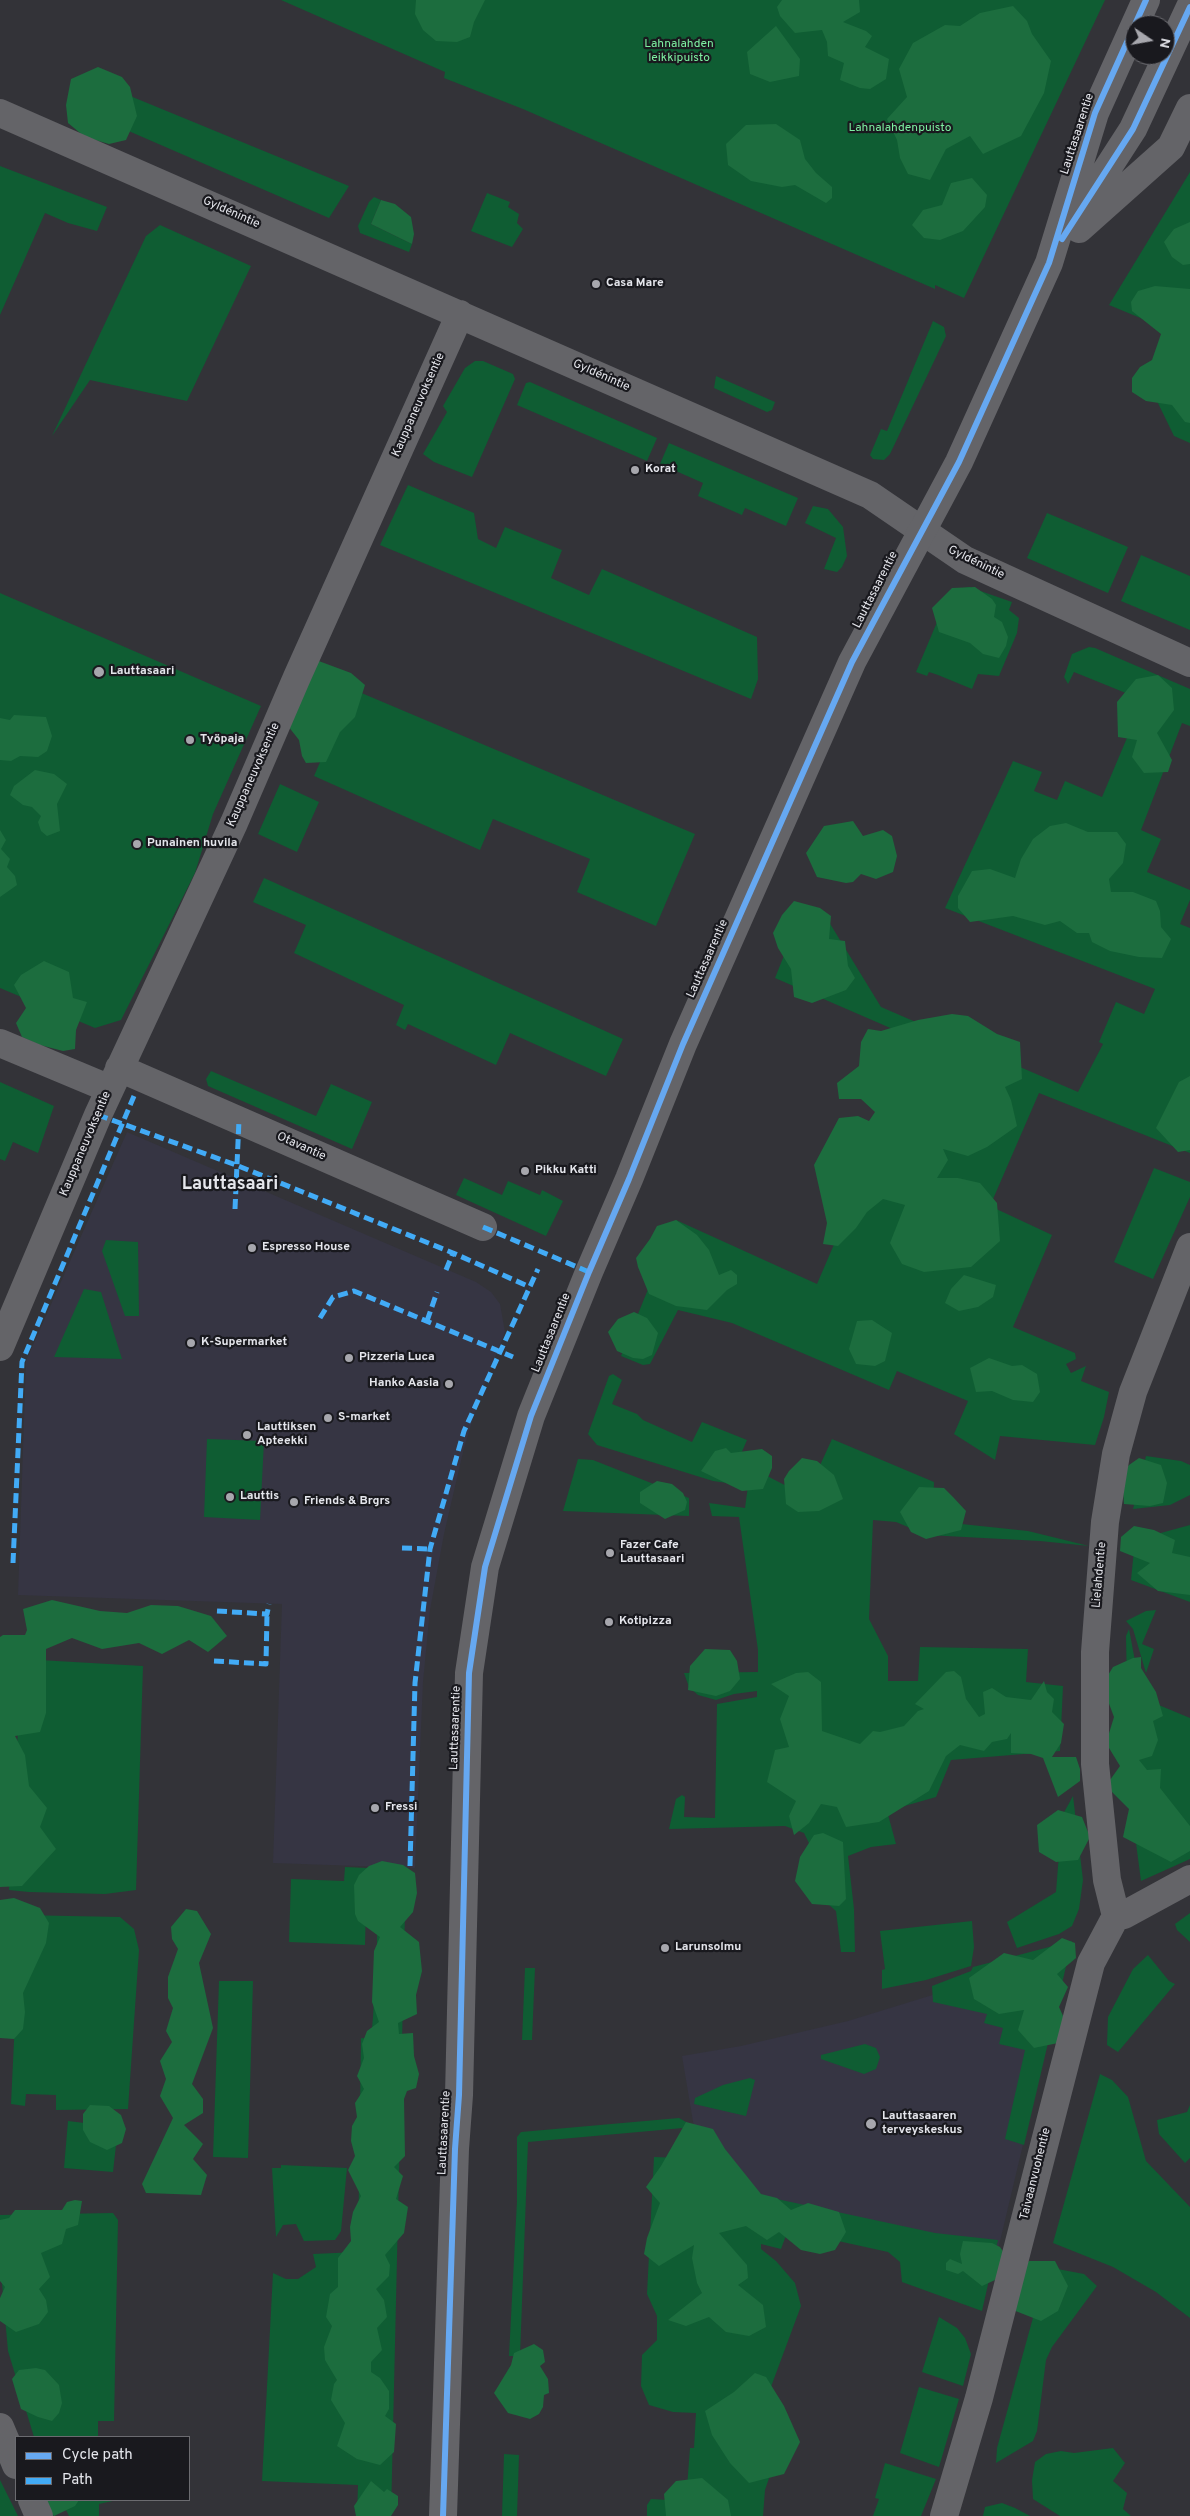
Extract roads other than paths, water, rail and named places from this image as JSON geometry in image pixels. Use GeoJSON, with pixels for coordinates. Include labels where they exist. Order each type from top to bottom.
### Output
{"type":"FeatureCollection","features":[{"type":"Feature","properties":{"kind":"street","name":"Lauttasaarentie"},"geometry":{"type":"LineString","coordinates":[[443,2516],[455,2149],[459,2096],[469,1673],[485,1567],[531,1416],[588,1272],[630,1179],[683,1044],[852,662],[920,530],[959,462],[1054,252],[1094,113],[1146,0]]}},
{"type":"Feature","properties":{"kind":"street","name":"Lauttasaarentie"},"geometry":{"type":"LineString","coordinates":[[1054,252],[1133,129],[1190,7]]}},
{"type":"Feature","properties":{"kind":"street","name":"Lauttasaarentie"},"geometry":{"type":"LineString","coordinates":[[1054,252],[1171,147],[1190,108]]}},
{"type":"Feature","properties":{"kind":"street","name":"Gyldénintie"},"geometry":{"type":"LineString","coordinates":[[0,113],[870,495],[965,560],[1190,663]]}},
{"type":"Feature","properties":{"kind":"street","name":"Kauppaneuvoksentie"},"geometry":{"type":"LineString","coordinates":[[0,1347],[114,1078],[234,824],[297,676],[460,314]]}},
{"type":"Feature","properties":{"kind":"street","name":"Otavantie"},"geometry":{"type":"LineString","coordinates":[[0,1043],[114,1078],[483,1227]]}},
{"type":"Feature","properties":{"kind":"street","name":"Lielahdentie"},"geometry":{"type":"LineString","coordinates":[[1116,1916],[1107,1880],[1095,1764],[1095,1652],[1104,1522],[1116,1454],[1133,1392],[1190,1247]]}},
{"type":"Feature","properties":{"kind":"street"},"geometry":{"type":"LineString","coordinates":[[1116,1916],[1124,1915],[1190,1879]]}},
{"type":"Feature","properties":{"kind":"street","name":"Taivaanvuohentie"},"geometry":{"type":"LineString","coordinates":[[944,2516],[979,2398],[1091,1963],[1116,1916]]}},
{"type":"Feature","properties":{"kind":"street"},"geometry":{"type":"LineString","coordinates":[[0,2427],[15,2463]]}},
{"type":"Feature","properties":{"kind":"street"},"geometry":{"type":"LineString","coordinates":[[32,2501],[39,2516]]}},
{"type":"Feature","properties":{"kind":"place","name":"Casa Mare"},"geometry":{"type":"Point","coordinates":[596,284]}},
{"type":"Feature","properties":{"kind":"place","name":"Korat"},"geometry":{"type":"Point","coordinates":[635,470]}},
{"type":"Feature","properties":{"kind":"place","name":"Lauttasaari"},"geometry":{"type":"Point","coordinates":[99,672]}},
{"type":"Feature","properties":{"kind":"place","name":"Työpaja"},"geometry":{"type":"Point","coordinates":[190,740]}},
{"type":"Feature","properties":{"kind":"place","name":"Punainen huvila"},"geometry":{"type":"Point","coordinates":[137,844]}},
{"type":"Feature","properties":{"kind":"place","name":"Pikku Katti"},"geometry":{"type":"Point","coordinates":[525,1171]}},
{"type":"Feature","properties":{"kind":"place","name":"Espresso House"},"geometry":{"type":"Point","coordinates":[252,1248]}},
{"type":"Feature","properties":{"kind":"place","name":"K-Supermarket"},"geometry":{"type":"Point","coordinates":[191,1343]}},
{"type":"Feature","properties":{"kind":"place","name":"Pizzeria Luca"},"geometry":{"type":"Point","coordinates":[349,1358]}},
{"type":"Feature","properties":{"kind":"place","name":"Hanko Aasia"},"geometry":{"type":"Point","coordinates":[449,1384]}},
{"type":"Feature","properties":{"kind":"place","name":"S-market"},"geometry":{"type":"Point","coordinates":[328,1418]}},
{"type":"Feature","properties":{"kind":"place","name":"Lauttiksen Apteekki"},"geometry":{"type":"Point","coordinates":[247,1435]}},
{"type":"Feature","properties":{"kind":"place","name":"Lauttis"},"geometry":{"type":"Point","coordinates":[230,1497]}},
{"type":"Feature","properties":{"kind":"place","name":"Friends & Brgrs"},"geometry":{"type":"Point","coordinates":[294,1502]}},
{"type":"Feature","properties":{"kind":"place","name":"Fazer Cafe Lauttasaari"},"geometry":{"type":"Point","coordinates":[610,1553]}},
{"type":"Feature","properties":{"kind":"place","name":"Kotipizza"},"geometry":{"type":"Point","coordinates":[609,1622]}},
{"type":"Feature","properties":{"kind":"place","name":"Fressi"},"geometry":{"type":"Point","coordinates":[375,1808]}},
{"type":"Feature","properties":{"kind":"place","name":"Larunsolmu"},"geometry":{"type":"Point","coordinates":[665,1948]}},
{"type":"Feature","properties":{"kind":"place","name":"Lauttasaaren terveyskeskus"},"geometry":{"type":"Point","coordinates":[871,2124]}},
{"type":"Feature","properties":{"kind":"district","name":"Lauttasaari"},"geometry":{"type":"Point","coordinates":[230,1185]}},
{"type":"Feature","properties":{"kind":"park label","name":"Lahnalahden leikkipuisto"},"geometry":{"type":"Point","coordinates":[679,52]}},
{"type":"Feature","properties":{"kind":"park label","name":"Lahnalahdenpuisto"},"geometry":{"type":"Point","coordinates":[900,129]}}]}
